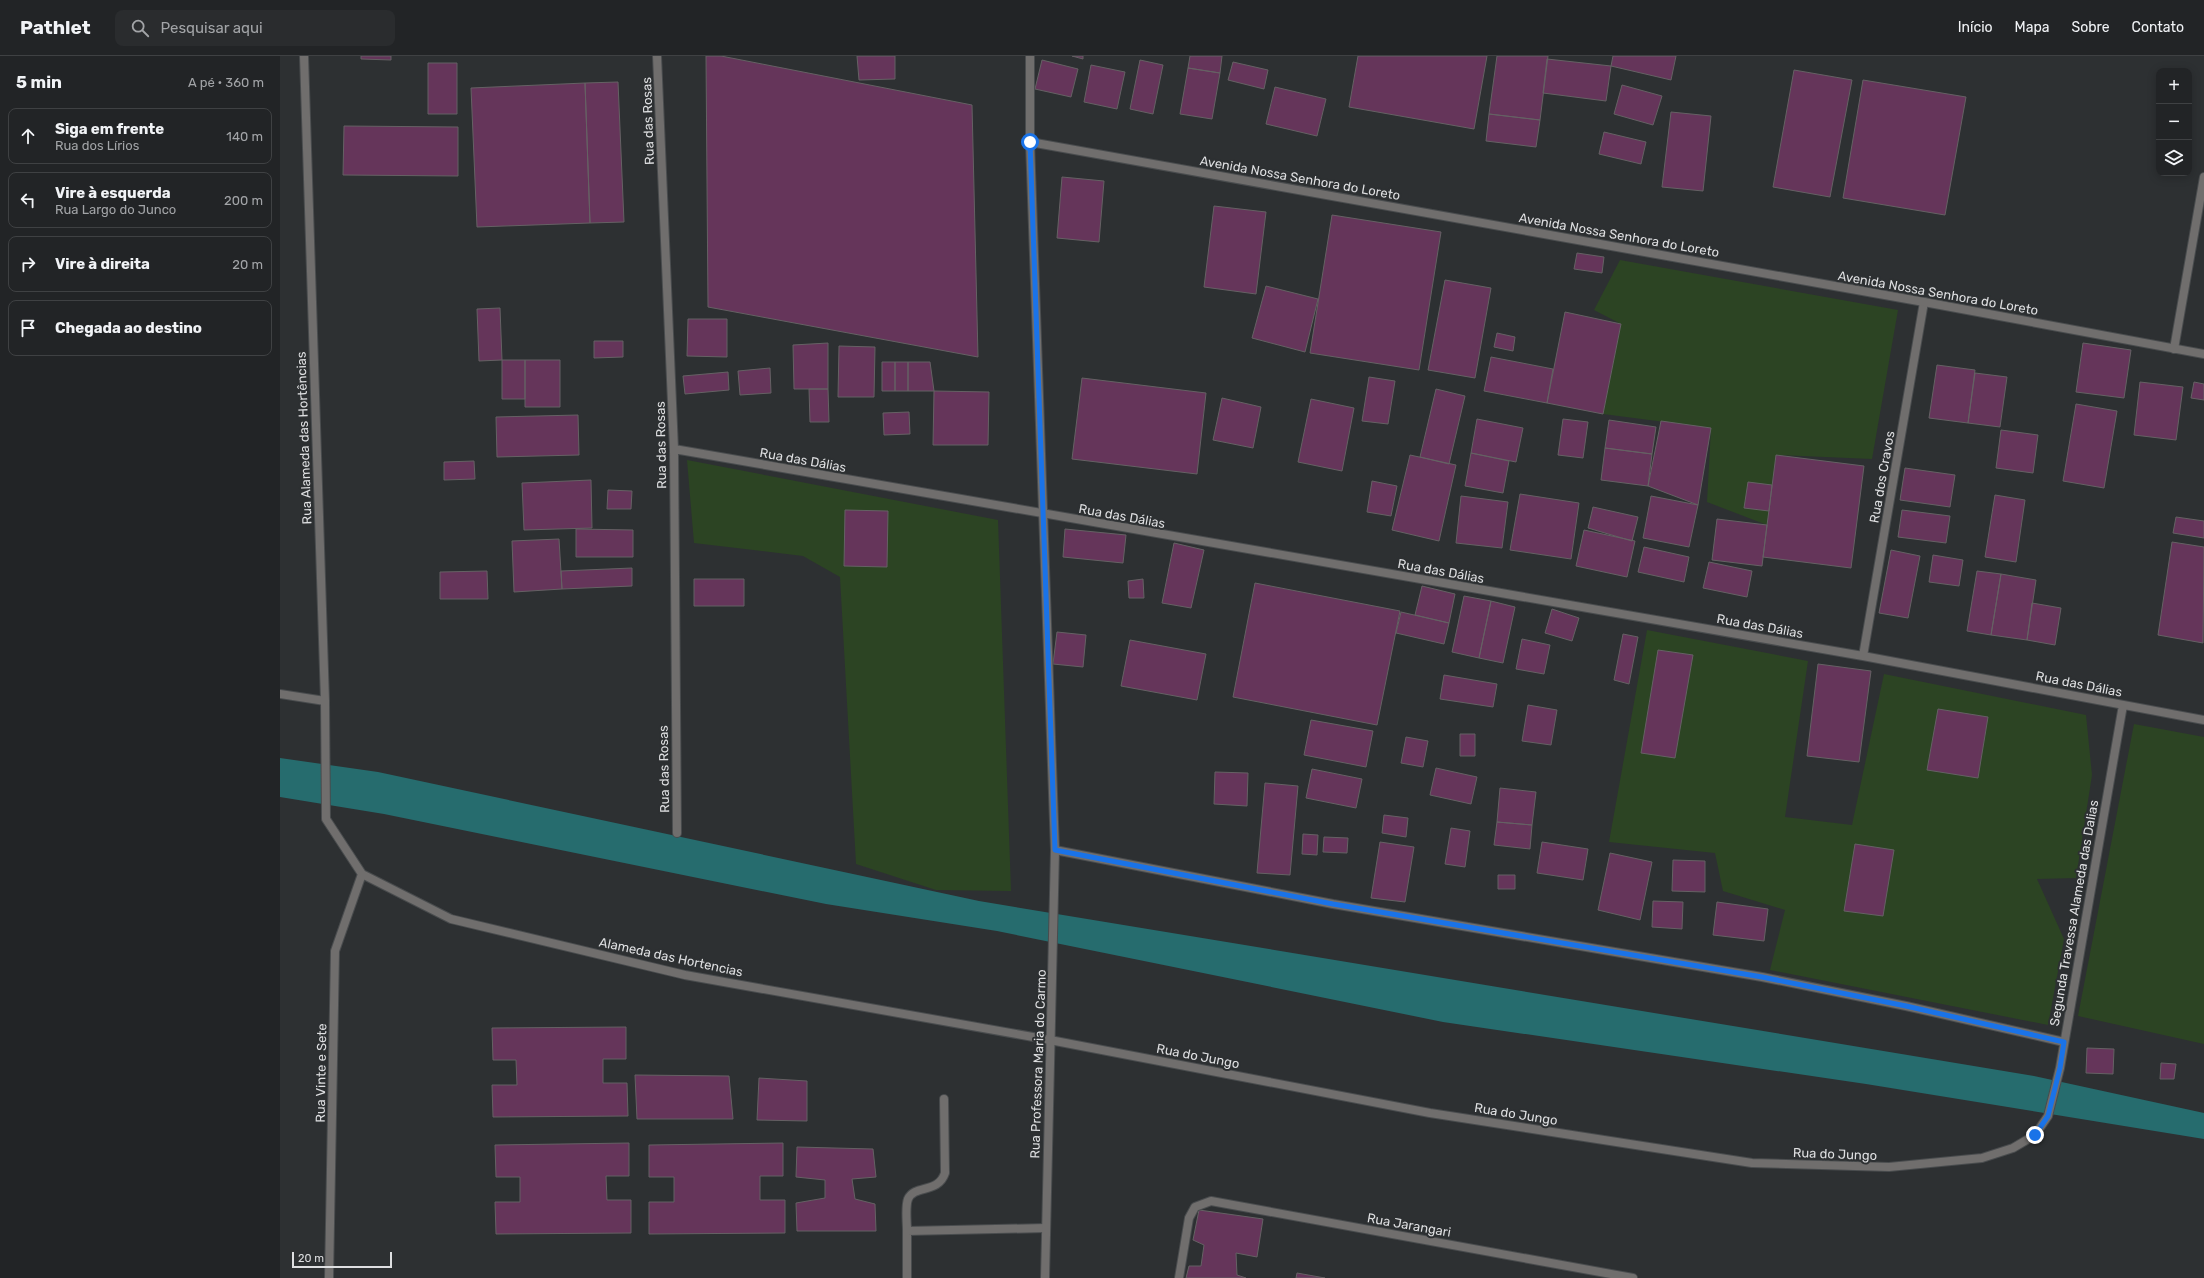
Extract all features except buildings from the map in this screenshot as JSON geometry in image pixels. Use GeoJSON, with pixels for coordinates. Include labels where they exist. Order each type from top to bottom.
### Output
{"type":"FeatureCollection","features":[{"type":"Feature","properties":{"kind":"street","name":"Rua Alameda das Hortências"},"geometry":{"type":"LineString","coordinates":[[304,56],[325,701],[326,819]]}},
{"type":"Feature","properties":{"kind":"street","name":"Rua das Rosas"},"geometry":{"type":"LineString","coordinates":[[657,56],[674,449],[677,833]]}},
{"type":"Feature","properties":{"kind":"street","name":"Rua Professora Maria do Carmo"},"geometry":{"type":"LineString","coordinates":[[1030,56],[1030,142],[1055,850],[1044,1278]]}},
{"type":"Feature","properties":{"kind":"street","name":"Avenida Nossa Senhora do Loreto"},"geometry":{"type":"LineString","coordinates":[[1030,142],[1924,302],[2204,354]]}},
{"type":"Feature","properties":{"kind":"street"},"geometry":{"type":"LineString","coordinates":[[2174,349],[2204,177]]}},
{"type":"Feature","properties":{"kind":"street","name":"Rua dos Cravos"},"geometry":{"type":"LineString","coordinates":[[1863,656],[1924,302]]}},
{"type":"Feature","properties":{"kind":"street","name":"Rua das Dálias"},"geometry":{"type":"LineString","coordinates":[[674,449],[1863,656],[2204,720]]}},
{"type":"Feature","properties":{"kind":"street"},"geometry":{"type":"LineString","coordinates":[[280,694],[325,701]]}},
{"type":"Feature","properties":{"kind":"street","name":"Segunda Travessa Alameda das Dalias"},"geometry":{"type":"LineString","coordinates":[[1982,1158],[2013,1148],[2035,1135],[2048,1116],[2060,1068],[2123,705]]}},
{"type":"Feature","properties":{"kind":"street","name":"Alameda das Hortencias"},"geometry":{"type":"LineString","coordinates":[[326,819],[362,874],[451,919],[685,974],[1050,1040]]}},
{"type":"Feature","properties":{"kind":"street"},"geometry":{"type":"LineString","coordinates":[[1055,850],[1333,904],[1762,977],[1906,1006],[2064,1042]]}},
{"type":"Feature","properties":{"kind":"street","name":"Rua Vinte e Sete"},"geometry":{"type":"LineString","coordinates":[[329,1278],[335,951],[362,874]]}},
{"type":"Feature","properties":{"kind":"street","name":"Rua do Jungo"},"geometry":{"type":"LineString","coordinates":[[1050,1040],[1430,1113],[1752,1163],[1889,1167],[1982,1158]]}},
{"type":"Feature","properties":{"kind":"street"},"geometry":{"type":"LineString","coordinates":[[907,1278],[908,1199],[914,1193],[937,1185],[942,1180],[945,1173],[944,1099]]}},
{"type":"Feature","properties":{"kind":"street","name":"Rua Jarangari"},"geometry":{"type":"LineString","coordinates":[[1179,1278],[1189,1218],[1195,1207],[1211,1201],[1632,1278]]}},
{"type":"Feature","properties":{"kind":"street"},"geometry":{"type":"LineString","coordinates":[[907,1231],[1046,1228]]}},
{"type":"Feature","properties":{"kind":"green space"},"geometry":{"type":"Polygon","coordinates":[[[1620,260],[1898,310],[1872,459],[1776,455],[1767,525],[1707,502],[1711,428],[1603,414],[1621,324],[1594,310],[1620,260]]]}},
{"type":"Feature","properties":{"kind":"green space"},"geometry":{"type":"Polygon","coordinates":[[[687,460],[998,520],[1011,891],[936,890],[856,864],[840,577],[803,556],[694,543],[687,460]]]}},
{"type":"Feature","properties":{"kind":"green space"},"geometry":{"type":"Polygon","coordinates":[[[1647,630],[1808,661],[1785,817],[1852,825],[1884,674],[2086,715],[2092,775],[2076,878],[2037,879],[2064,939],[2048,1025],[1770,970],[1785,910],[1723,891],[1715,853],[1609,842],[1647,630]]]}},
{"type":"Feature","properties":{"kind":"green space"},"geometry":{"type":"Polygon","coordinates":[[[2134,724],[2204,737],[2204,1044],[2078,1016],[2134,724]]]}},
{"type":"Feature","properties":{"kind":"water"},"geometry":{"type":"Polygon","coordinates":[[[280,758],[378,772],[979,901],[2034,1076],[2204,1113],[2204,1139],[1866,1084],[1443,1022],[997,931],[826,904],[384,814],[280,797],[280,758]]]}},
{"type":"Feature","properties":{"kind":"route"},"geometry":{"type":"LineString","coordinates":[[1030,142],[1055,850],[1333,904],[1762,977],[1906,1006],[2064,1042],[2060,1068],[2048,1116],[2035,1135]]}}]}
